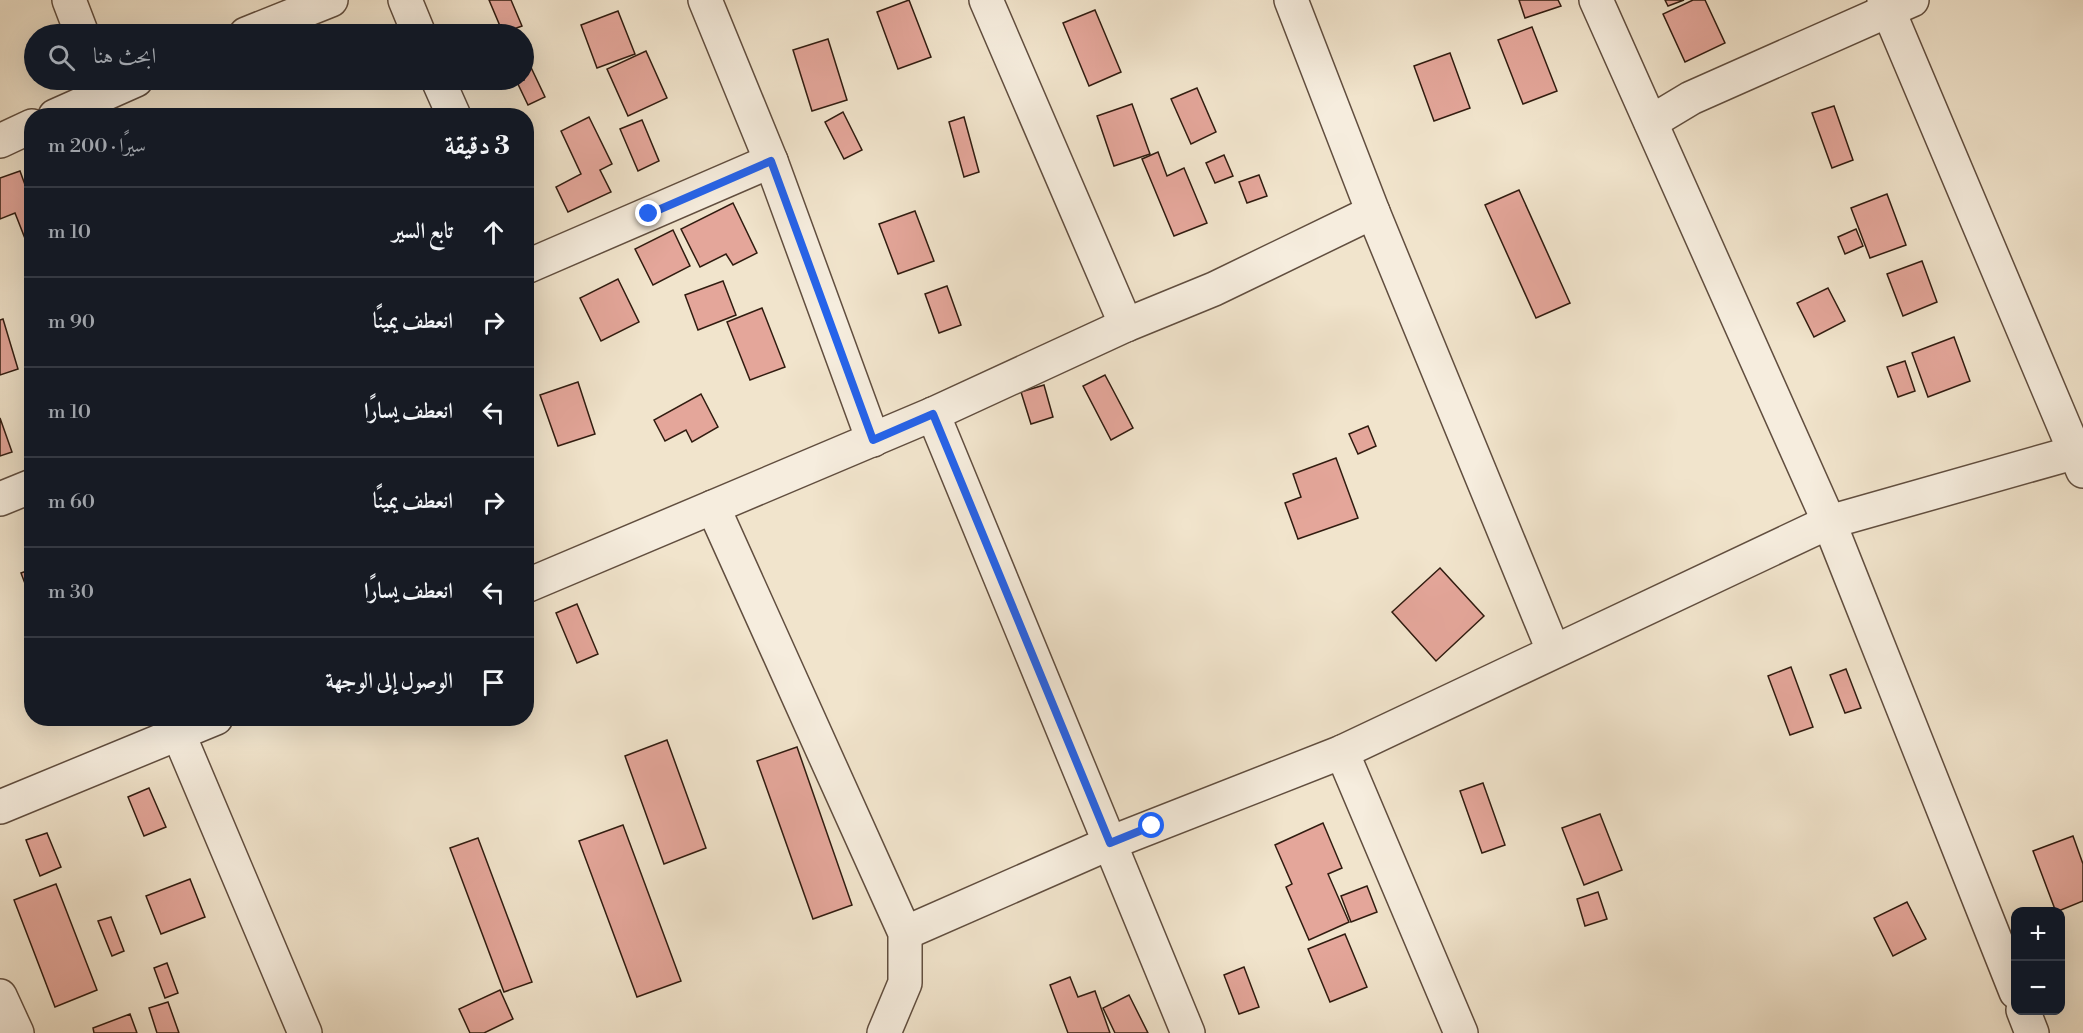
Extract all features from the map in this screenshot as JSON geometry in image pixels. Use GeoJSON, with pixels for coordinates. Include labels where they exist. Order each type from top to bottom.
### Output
{"type":"FeatureCollection","features":[{"type":"Feature","properties":{"kind":"street"},"geometry":{"type":"LineString","coordinates":[[69,0],[78,24]]}},
{"type":"Feature","properties":{"kind":"street"},"geometry":{"type":"LineString","coordinates":[[271,24],[331,0]]}},
{"type":"Feature","properties":{"kind":"street"},"geometry":{"type":"LineString","coordinates":[[405,0],[415,24]]}},
{"type":"Feature","properties":{"kind":"street"},"geometry":{"type":"LineString","coordinates":[[705,0],[771,161],[873,440]]}},
{"type":"Feature","properties":{"kind":"street"},"geometry":{"type":"LineString","coordinates":[[986,0],[1126,325]]}},
{"type":"Feature","properties":{"kind":"street"},"geometry":{"type":"LineString","coordinates":[[1291,0],[1373,212],[1553,650]]}},
{"type":"Feature","properties":{"kind":"street"},"geometry":{"type":"LineString","coordinates":[[1596,0],[1829,522],[2011,979]]}},
{"type":"Feature","properties":{"kind":"street"},"geometry":{"type":"LineString","coordinates":[[905,933],[1110,843],[1342,753],[1553,650],[1829,522],[2080,458],[1894,3],[1691,98],[1651,122]]}},
{"type":"Feature","properties":{"kind":"street"},"geometry":{"type":"LineString","coordinates":[[442,90],[450,108]]}},
{"type":"Feature","properties":{"kind":"street"},"geometry":{"type":"LineString","coordinates":[[75,108],[107,96]]}},
{"type":"Feature","properties":{"kind":"street"},"geometry":{"type":"LineString","coordinates":[[0,141],[24,130]]}},
{"type":"Feature","properties":{"kind":"street"},"geometry":{"type":"LineString","coordinates":[[534,264],[771,161]]}},
{"type":"Feature","properties":{"kind":"street"},"geometry":{"type":"LineString","coordinates":[[534,583],[933,414],[1126,325],[1214,289],[1373,212]]}},
{"type":"Feature","properties":{"kind":"street"},"geometry":{"type":"LineString","coordinates":[[933,414],[1188,1033]]}},
{"type":"Feature","properties":{"kind":"street"},"geometry":{"type":"LineString","coordinates":[[0,499],[24,489]]}},
{"type":"Feature","properties":{"kind":"street"},"geometry":{"type":"LineString","coordinates":[[713,507],[905,933],[905,983],[884,1033]]}},
{"type":"Feature","properties":{"kind":"street"},"geometry":{"type":"LineString","coordinates":[[0,807],[199,726]]}},
{"type":"Feature","properties":{"kind":"street"},"geometry":{"type":"LineString","coordinates":[[179,735],[305,1033]]}},
{"type":"Feature","properties":{"kind":"street"},"geometry":{"type":"LineString","coordinates":[[1342,753],[1461,1033]]}},
{"type":"Feature","properties":{"kind":"street"},"geometry":{"type":"LineString","coordinates":[[0,996],[17,1033]]}},
{"type":"Feature","properties":{"kind":"street"},"geometry":{"type":"LineString","coordinates":[[2025,1015],[2032,1033]]}},
{"type":"Feature","properties":{"kind":"building"},"geometry":{"type":"Polygon","coordinates":[[[489,0],[511,0],[521,24],[499,24],[489,0]]]}},
{"type":"Feature","properties":{"kind":"building"},"geometry":{"type":"Polygon","coordinates":[[[909,0],[931,57],[898,69],[877,12],[909,0]]]}},
{"type":"Feature","properties":{"kind":"building"},"geometry":{"type":"Polygon","coordinates":[[[1519,0],[1558,0],[1561,6],[1525,18],[1519,0]]]}},
{"type":"Feature","properties":{"kind":"building"},"geometry":{"type":"Polygon","coordinates":[[[1665,0],[1684,0],[1668,6],[1665,0]]]}},
{"type":"Feature","properties":{"kind":"building"},"geometry":{"type":"Polygon","coordinates":[[[1693,0],[1705,0],[1725,43],[1685,62],[1663,14],[1693,0]]]}},
{"type":"Feature","properties":{"kind":"building"},"geometry":{"type":"Polygon","coordinates":[[[1095,10],[1121,72],[1089,86],[1063,23],[1095,10]]]}},
{"type":"Feature","properties":{"kind":"building"},"geometry":{"type":"Polygon","coordinates":[[[618,11],[635,54],[597,68],[581,25],[618,11]]]}},
{"type":"Feature","properties":{"kind":"building"},"geometry":{"type":"Polygon","coordinates":[[[1532,27],[1557,91],[1523,104],[1498,40],[1532,27]]]}},
{"type":"Feature","properties":{"kind":"building"},"geometry":{"type":"Polygon","coordinates":[[[828,39],[847,100],[812,111],[793,50],[828,39]]]}},
{"type":"Feature","properties":{"kind":"building"},"geometry":{"type":"Polygon","coordinates":[[[646,51],[667,98],[628,116],[607,69],[646,51]]]}},
{"type":"Feature","properties":{"kind":"building"},"geometry":{"type":"Polygon","coordinates":[[[1450,53],[1470,108],[1434,121],[1414,66],[1450,53]]]}},
{"type":"Feature","properties":{"kind":"building"},"geometry":{"type":"Polygon","coordinates":[[[534,74],[545,97],[528,105],[521,90],[534,90],[534,74]]]}},
{"type":"Feature","properties":{"kind":"building"},"geometry":{"type":"Polygon","coordinates":[[[1197,88],[1216,132],[1191,144],[1171,99],[1197,88]]]}},
{"type":"Feature","properties":{"kind":"building"},"geometry":{"type":"Polygon","coordinates":[[[1132,104],[1150,154],[1114,166],[1097,116],[1132,104]]]}},
{"type":"Feature","properties":{"kind":"building"},"geometry":{"type":"Polygon","coordinates":[[[1834,106],[1853,160],[1832,168],[1812,113],[1834,106]]]}},
{"type":"Feature","properties":{"kind":"building"},"geometry":{"type":"Polygon","coordinates":[[[843,112],[862,150],[844,159],[825,122],[843,112]]]}},
{"type":"Feature","properties":{"kind":"building"},"geometry":{"type":"Polygon","coordinates":[[[589,117],[612,164],[600,170],[611,192],[568,212],[556,187],[581,174],[561,131],[589,117]]]}},
{"type":"Feature","properties":{"kind":"building"},"geometry":{"type":"Polygon","coordinates":[[[964,117],[979,172],[964,177],[949,122],[964,117]]]}},
{"type":"Feature","properties":{"kind":"building"},"geometry":{"type":"Polygon","coordinates":[[[642,120],[659,161],[638,171],[620,129],[642,120]]]}},
{"type":"Feature","properties":{"kind":"building"},"geometry":{"type":"Polygon","coordinates":[[[1158,152],[1167,176],[1184,168],[1207,223],[1174,236],[1142,159],[1158,152]]]}},
{"type":"Feature","properties":{"kind":"building"},"geometry":{"type":"Polygon","coordinates":[[[1224,155],[1233,176],[1215,183],[1206,163],[1224,155]]]}},
{"type":"Feature","properties":{"kind":"building"},"geometry":{"type":"Polygon","coordinates":[[[20,171],[24,182],[24,236],[15,213],[0,219],[0,178],[20,171]]]}},
{"type":"Feature","properties":{"kind":"building"},"geometry":{"type":"Polygon","coordinates":[[[1259,175],[1267,196],[1247,203],[1239,182],[1259,175]]]}},
{"type":"Feature","properties":{"kind":"building"},"geometry":{"type":"Polygon","coordinates":[[[1519,190],[1570,303],[1536,318],[1485,205],[1519,190]]]}},
{"type":"Feature","properties":{"kind":"building"},"geometry":{"type":"Polygon","coordinates":[[[1887,194],[1906,245],[1870,258],[1851,208],[1887,194]]]}},
{"type":"Feature","properties":{"kind":"building"},"geometry":{"type":"Polygon","coordinates":[[[733,203],[757,253],[733,265],[726,254],[700,267],[681,229],[733,203]]]}},
{"type":"Feature","properties":{"kind":"building"},"geometry":{"type":"Polygon","coordinates":[[[915,211],[934,261],[898,274],[879,224],[915,211]]]}},
{"type":"Feature","properties":{"kind":"building"},"geometry":{"type":"Polygon","coordinates":[[[1856,229],[1863,246],[1845,254],[1838,237],[1856,229]]]}},
{"type":"Feature","properties":{"kind":"building"},"geometry":{"type":"Polygon","coordinates":[[[673,230],[690,266],[653,285],[635,249],[673,230]]]}},
{"type":"Feature","properties":{"kind":"building"},"geometry":{"type":"Polygon","coordinates":[[[1922,261],[1937,302],[1903,316],[1887,274],[1922,261]]]}},
{"type":"Feature","properties":{"kind":"building"},"geometry":{"type":"Polygon","coordinates":[[[618,279],[639,322],[601,341],[580,298],[618,279]]]}},
{"type":"Feature","properties":{"kind":"building"},"geometry":{"type":"Polygon","coordinates":[[[723,281],[736,315],[698,330],[685,295],[723,281]]]}},
{"type":"Feature","properties":{"kind":"building"},"geometry":{"type":"Polygon","coordinates":[[[947,286],[961,325],[939,333],[925,294],[947,286]]]}},
{"type":"Feature","properties":{"kind":"building"},"geometry":{"type":"Polygon","coordinates":[[[1828,288],[1845,321],[1814,337],[1797,303],[1828,288]]]}},
{"type":"Feature","properties":{"kind":"building"},"geometry":{"type":"Polygon","coordinates":[[[762,308],[785,367],[750,380],[727,322],[762,308]]]}},
{"type":"Feature","properties":{"kind":"building"},"geometry":{"type":"Polygon","coordinates":[[[3,319],[18,369],[0,375],[0,320],[3,319]]]}},
{"type":"Feature","properties":{"kind":"building"},"geometry":{"type":"Polygon","coordinates":[[[1954,337],[1970,381],[1928,397],[1912,353],[1954,337]]]}},
{"type":"Feature","properties":{"kind":"building"},"geometry":{"type":"Polygon","coordinates":[[[1905,361],[1915,391],[1898,397],[1887,367],[1905,361]]]}},
{"type":"Feature","properties":{"kind":"building"},"geometry":{"type":"Polygon","coordinates":[[[1105,375],[1133,428],[1111,440],[1083,386],[1105,375]]]}},
{"type":"Feature","properties":{"kind":"building"},"geometry":{"type":"Polygon","coordinates":[[[578,382],[595,434],[558,446],[540,395],[578,382]]]}},
{"type":"Feature","properties":{"kind":"building"},"geometry":{"type":"Polygon","coordinates":[[[1044,385],[1053,417],[1031,424],[1021,392],[1044,385]]]}},
{"type":"Feature","properties":{"kind":"building"},"geometry":{"type":"Polygon","coordinates":[[[701,394],[718,427],[692,442],[686,430],[665,441],[654,420],[701,394]]]}},
{"type":"Feature","properties":{"kind":"building"},"geometry":{"type":"Polygon","coordinates":[[[0,418],[12,452],[0,456],[0,418]]]}},
{"type":"Feature","properties":{"kind":"building"},"geometry":{"type":"Polygon","coordinates":[[[1368,426],[1376,446],[1358,454],[1349,434],[1368,426]]]}},
{"type":"Feature","properties":{"kind":"building"},"geometry":{"type":"Polygon","coordinates":[[[1336,458],[1358,518],[1298,539],[1285,503],[1301,497],[1293,474],[1336,458]]]}},
{"type":"Feature","properties":{"kind":"building"},"geometry":{"type":"Polygon","coordinates":[[[1440,568],[1484,616],[1436,661],[1392,612],[1440,568]]]}},
{"type":"Feature","properties":{"kind":"building"},"geometry":{"type":"Polygon","coordinates":[[[577,604],[598,654],[577,663],[556,613],[577,604]]]}},
{"type":"Feature","properties":{"kind":"building"},"geometry":{"type":"Polygon","coordinates":[[[1791,667],[1813,727],[1790,735],[1768,676],[1791,667]]]}},
{"type":"Feature","properties":{"kind":"building"},"geometry":{"type":"Polygon","coordinates":[[[1846,669],[1861,708],[1845,713],[1830,675],[1846,669]]]}},
{"type":"Feature","properties":{"kind":"building"},"geometry":{"type":"Polygon","coordinates":[[[667,740],[706,848],[664,864],[625,756],[667,740]]]}},
{"type":"Feature","properties":{"kind":"building"},"geometry":{"type":"Polygon","coordinates":[[[797,747],[852,905],[813,919],[757,761],[797,747]]]}},
{"type":"Feature","properties":{"kind":"building"},"geometry":{"type":"Polygon","coordinates":[[[1483,783],[1505,845],[1482,853],[1460,791],[1483,783]]]}},
{"type":"Feature","properties":{"kind":"building"},"geometry":{"type":"Polygon","coordinates":[[[149,788],[166,827],[144,836],[128,797],[149,788]]]}},
{"type":"Feature","properties":{"kind":"building"},"geometry":{"type":"Polygon","coordinates":[[[1600,814],[1622,870],[1584,885],[1562,828],[1600,814]]]}},
{"type":"Feature","properties":{"kind":"building"},"geometry":{"type":"Polygon","coordinates":[[[1323,823],[1342,868],[1328,874],[1349,922],[1309,940],[1286,887],[1292,884],[1275,845],[1323,823]]]}},
{"type":"Feature","properties":{"kind":"building"},"geometry":{"type":"Polygon","coordinates":[[[623,825],[681,981],[637,997],[579,841],[623,825]]]}},
{"type":"Feature","properties":{"kind":"building"},"geometry":{"type":"Polygon","coordinates":[[[47,833],[61,867],[40,876],[26,840],[47,833]]]}},
{"type":"Feature","properties":{"kind":"building"},"geometry":{"type":"Polygon","coordinates":[[[2073,836],[2083,864],[2083,901],[2065,908],[2054,907],[2033,851],[2073,836]]]}},
{"type":"Feature","properties":{"kind":"building"},"geometry":{"type":"Polygon","coordinates":[[[478,838],[532,982],[504,992],[450,848],[478,838]]]}},
{"type":"Feature","properties":{"kind":"building"},"geometry":{"type":"Polygon","coordinates":[[[190,879],[205,917],[161,934],[146,896],[190,879]]]}},
{"type":"Feature","properties":{"kind":"building"},"geometry":{"type":"Polygon","coordinates":[[[56,884],[97,990],[55,1007],[14,900],[56,884]]]}},
{"type":"Feature","properties":{"kind":"building"},"geometry":{"type":"Polygon","coordinates":[[[1367,886],[1377,912],[1351,922],[1341,896],[1367,886]]]}},
{"type":"Feature","properties":{"kind":"building"},"geometry":{"type":"Polygon","coordinates":[[[1598,892],[1607,919],[1585,926],[1577,899],[1598,892]]]}},
{"type":"Feature","properties":{"kind":"building"},"geometry":{"type":"Polygon","coordinates":[[[1907,902],[1926,939],[1893,956],[1874,918],[1907,902]]]}},
{"type":"Feature","properties":{"kind":"building"},"geometry":{"type":"Polygon","coordinates":[[[111,917],[124,951],[112,956],[98,921],[111,917]]]}},
{"type":"Feature","properties":{"kind":"building"},"geometry":{"type":"Polygon","coordinates":[[[1345,934],[1367,987],[1330,1002],[1308,949],[1345,934]]]}},
{"type":"Feature","properties":{"kind":"building"},"geometry":{"type":"Polygon","coordinates":[[[167,963],[178,993],[165,998],[154,968],[167,963]]]}},
{"type":"Feature","properties":{"kind":"building"},"geometry":{"type":"Polygon","coordinates":[[[1244,967],[1259,1007],[1239,1014],[1224,975],[1244,967]]]}},
{"type":"Feature","properties":{"kind":"building"},"geometry":{"type":"Polygon","coordinates":[[[1070,977],[1078,997],[1095,991],[1110,1033],[1068,1033],[1050,985],[1070,977]]]}},
{"type":"Feature","properties":{"kind":"building"},"geometry":{"type":"Polygon","coordinates":[[[500,990],[513,1019],[484,1033],[470,1033],[459,1009],[500,990]]]}},
{"type":"Feature","properties":{"kind":"building"},"geometry":{"type":"Polygon","coordinates":[[[1129,995],[1148,1033],[1115,1033],[1103,1008],[1129,995]]]}},
{"type":"Feature","properties":{"kind":"building"},"geometry":{"type":"Polygon","coordinates":[[[168,1002],[179,1033],[157,1033],[149,1008],[168,1002]]]}},
{"type":"Feature","properties":{"kind":"building"},"geometry":{"type":"Polygon","coordinates":[[[130,1014],[137,1033],[94,1033],[93,1028],[130,1014]]]}},
{"type":"Feature","properties":{"kind":"route"},"geometry":{"type":"LineString","coordinates":[[649,214],[771,161],[873,440],[933,414],[1110,843],[1152,826]]}}]}
